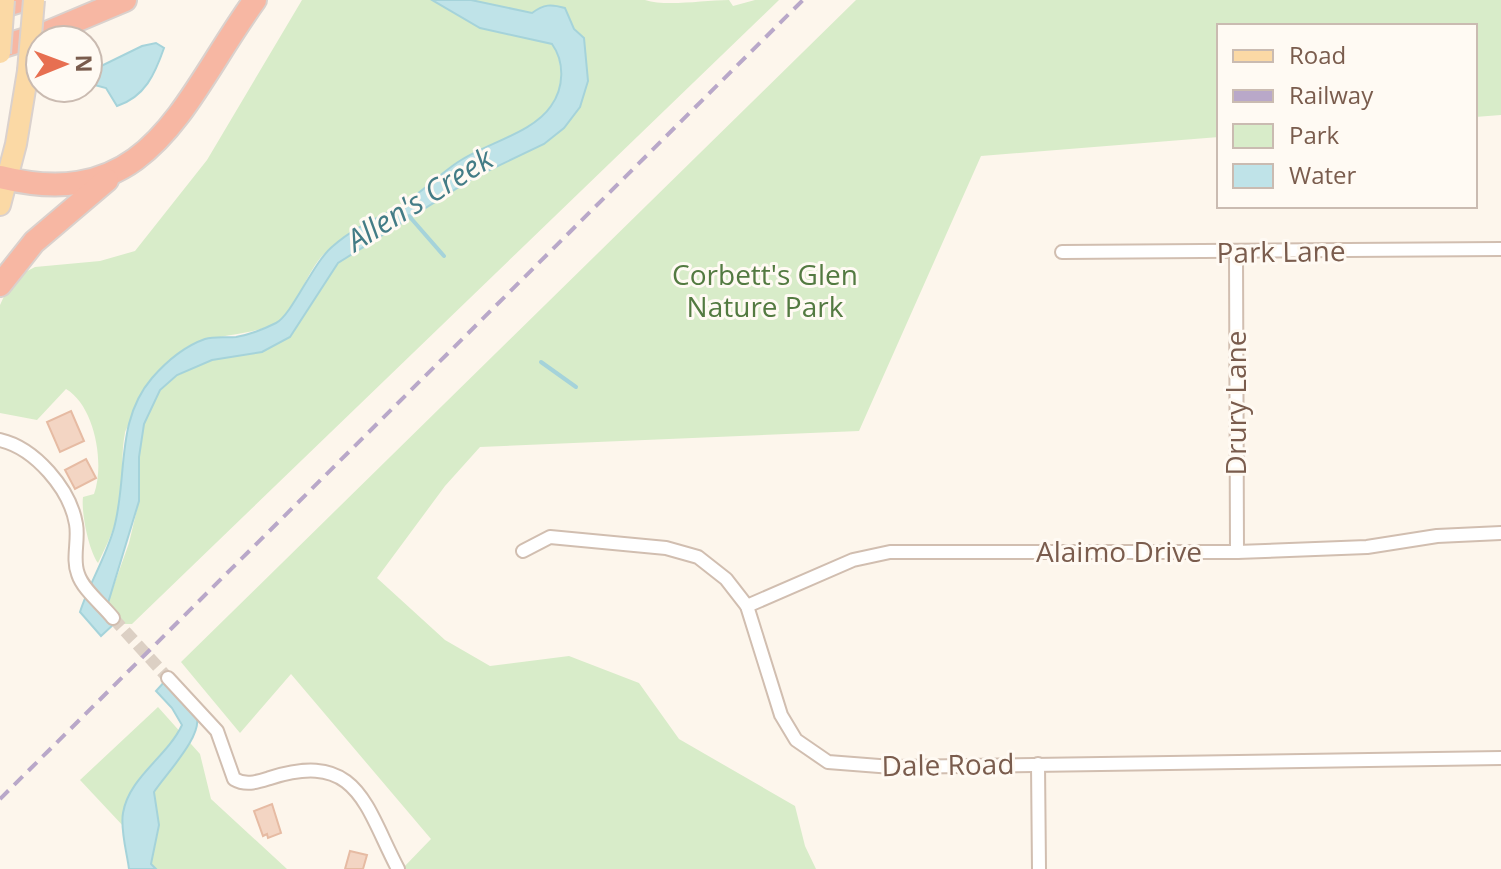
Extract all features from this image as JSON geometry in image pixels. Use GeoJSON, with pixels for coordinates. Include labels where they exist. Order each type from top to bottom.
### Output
{"type":"FeatureCollection","features":[{"type":"Feature","properties":{"kind":"highway"},"geometry":{"type":"LineString","coordinates":[[0,7],[23,0]]}},
{"type":"Feature","properties":{"kind":"highway"},"geometry":{"type":"LineString","coordinates":[[0,50],[125,0]]}},
{"type":"Feature","properties":{"kind":"highway"},"geometry":{"type":"LineString","coordinates":[[0,285],[34,242],[116,172],[155,146],[255,0]]}},
{"type":"Feature","properties":{"kind":"highway"},"geometry":{"type":"LineString","coordinates":[[4,178],[60,187],[116,172]]}},
{"type":"Feature","properties":{"kind":"main road"},"geometry":{"type":"LineString","coordinates":[[0,50],[4,0]]}},
{"type":"Feature","properties":{"kind":"main road"},"geometry":{"type":"LineString","coordinates":[[0,205],[28,71],[34,0]]}},
{"type":"Feature","properties":{"kind":"street","name":"Park Lane"},"geometry":{"type":"LineString","coordinates":[[1062,252],[1501,249]]}},
{"type":"Feature","properties":{"kind":"street","name":"Drury Lane"},"geometry":{"type":"LineString","coordinates":[[1236,253],[1237,552]]}},
{"type":"Feature","properties":{"kind":"street"},"geometry":{"type":"LineString","coordinates":[[0,440],[14,444],[41,463],[66,498],[77,526],[77,569],[81,580],[110,614]]}},
{"type":"Feature","properties":{"kind":"street","name":"Alaimo Drive"},"geometry":{"type":"LineString","coordinates":[[747,606],[853,560],[890,552],[1237,552],[1367,547],[1437,536],[1501,533]]}},
{"type":"Feature","properties":{"kind":"street","name":"Dale Road"},"geometry":{"type":"LineString","coordinates":[[523,551],[550,537],[684,552],[712,566],[747,606],[781,715],[796,740],[818,758],[838,764],[892,767],[1501,758]]}},
{"type":"Feature","properties":{"kind":"street"},"geometry":{"type":"LineString","coordinates":[[168,678],[217,731],[234,779],[253,783],[309,769],[339,779],[356,790],[369,806],[398,869]]}},
{"type":"Feature","properties":{"kind":"street"},"geometry":{"type":"LineString","coordinates":[[1038,764],[1039,869]]}},
{"type":"Feature","properties":{"kind":"green space"},"geometry":{"type":"Polygon","coordinates":[[[302,0],[432,0],[552,44],[559,59],[558,91],[551,106],[533,123],[470,155],[420,192],[332,247],[318,261],[289,310],[276,323],[199,342],[179,353],[149,393],[125,433],[118,512],[98,563],[84,522],[83,504],[83,497],[94,494],[97,482],[98,452],[91,422],[76,397],[66,389],[37,420],[0,413],[0,305],[12,279],[35,267],[100,261],[135,251],[207,160],[302,0]]]}},
{"type":"Feature","properties":{"kind":"green space"},"geometry":{"type":"Polygon","coordinates":[[[471,0],[645,0],[674,3],[729,0],[733,6],[755,0],[779,0],[132,624],[114,624],[104,613],[129,543],[139,501],[139,457],[144,424],[160,390],[177,375],[212,360],[262,352],[289,337],[338,263],[475,177],[544,144],[584,39],[574,29],[565,8],[548,6],[532,14],[471,0]]]}},
{"type":"Feature","properties":{"kind":"green space","name":"Corbett's Glen Nature Park"},"geometry":{"type":"Polygon","coordinates":[[[856,0],[1501,0],[1501,115],[1477,117],[1477,24],[1217,24],[1217,137],[981,156],[859,431],[480,447],[445,486],[377,578],[445,640],[490,666],[569,656],[639,683],[679,739],[795,806],[805,846],[816,869],[402,869],[431,839],[291,674],[240,733],[181,662],[856,0]]]}},
{"type":"Feature","properties":{"kind":"green space"},"geometry":{"type":"Polygon","coordinates":[[[158,707],[200,754],[211,799],[287,869],[134,869],[125,828],[80,780],[158,707]]]}},
{"type":"Feature","properties":{"kind":"water","name":"Allen's Creek"},"geometry":{"type":"Polygon","coordinates":[[[432,0],[471,0],[532,13],[548,6],[565,8],[574,29],[584,38],[588,81],[580,107],[564,128],[544,144],[475,177],[338,263],[290,337],[262,352],[212,360],[177,375],[160,390],[144,424],[139,457],[139,501],[105,613],[114,624],[101,636],[80,612],[114,528],[132,412],[152,378],[176,355],[198,342],[209,338],[241,336],[276,323],[289,310],[325,254],[340,240],[403,204],[469,155],[521,131],[543,115],[555,99],[561,67],[552,44],[480,28],[432,0]]]}},
{"type":"Feature","properties":{"kind":"water"},"geometry":{"type":"Polygon","coordinates":[[[156,43],[164,48],[153,75],[142,91],[117,106],[104,87],[104,65],[142,46],[156,43]]]}},
{"type":"Feature","properties":{"kind":"water"},"geometry":{"type":"Polygon","coordinates":[[[166,680],[190,705],[197,723],[190,743],[154,792],[159,825],[151,864],[156,869],[129,869],[122,826],[127,800],[140,778],[182,725],[156,691],[166,680]]]}},
{"type":"Feature","properties":{"kind":"building"},"geometry":{"type":"Polygon","coordinates":[[[71,411],[84,441],[60,452],[47,422],[71,411]]]}},
{"type":"Feature","properties":{"kind":"building"},"geometry":{"type":"Polygon","coordinates":[[[86,459],[96,478],[75,489],[65,470],[86,459]]]}},
{"type":"Feature","properties":{"kind":"building"},"geometry":{"type":"Polygon","coordinates":[[[272,804],[281,833],[268,838],[267,834],[263,836],[254,811],[272,804]]]}},
{"type":"Feature","properties":{"kind":"building"},"geometry":{"type":"Polygon","coordinates":[[[350,851],[367,855],[363,869],[345,869],[350,851]]]}},
{"type":"Feature","properties":{"kind":"waterway","name":"Allen's Creek"},"geometry":{"type":"LineString","coordinates":[[409,216],[444,256]]}},
{"type":"Feature","properties":{"kind":"waterway"},"geometry":{"type":"LineString","coordinates":[[541,362],[576,387]]}},
{"type":"Feature","properties":{"kind":"tunnel"},"geometry":{"type":"LineString","coordinates":[[113,618],[168,678]]}},
{"type":"Feature","properties":{"kind":"railway"},"geometry":{"type":"LineString","coordinates":[[0,799],[803,0]]}}]}
